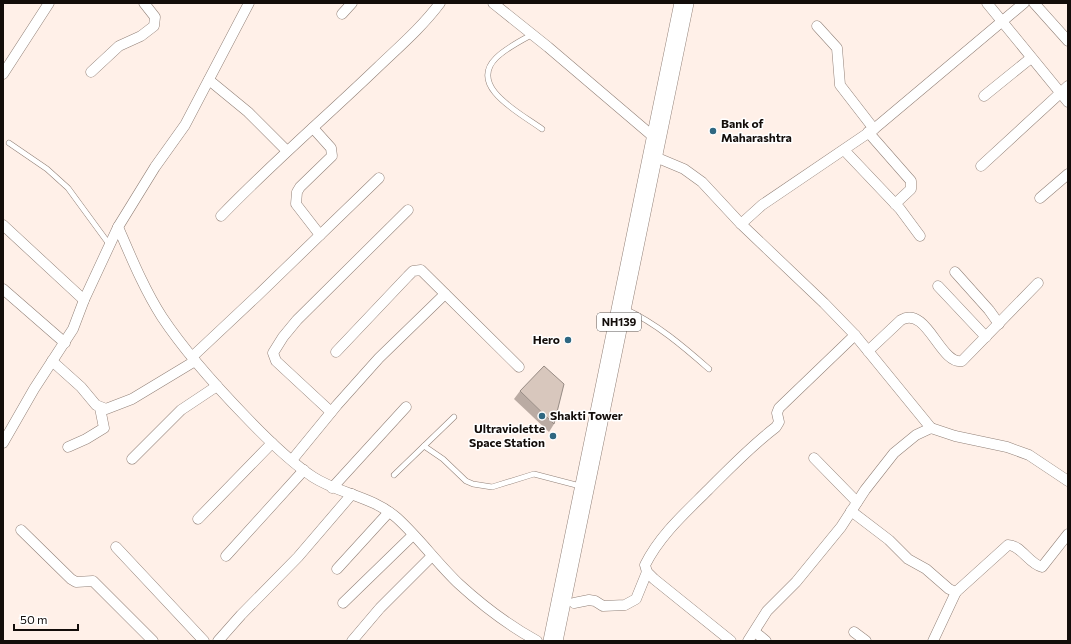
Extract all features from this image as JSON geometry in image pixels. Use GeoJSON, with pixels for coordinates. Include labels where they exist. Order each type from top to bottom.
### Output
{"type":"FeatureCollection","features":[{"type":"Feature","properties":{"kind":"highway","name":"NH139"},"geometry":{"type":"LineString","coordinates":[[566,641],[658,152],[684,3]]}},
{"type":"Feature","properties":{"kind":"highway","name":"NH139"},"geometry":{"type":"LineString","coordinates":[[658,152],[696,3]]}},
{"type":"Feature","properties":{"kind":"highway","name":"NH139"},"geometry":{"type":"LineString","coordinates":[[553,641],[585,488],[628,310]]}},
{"type":"Feature","properties":{"kind":"street"},"geometry":{"type":"LineString","coordinates":[[3,74],[49,3]]}},
{"type":"Feature","properties":{"kind":"street"},"geometry":{"type":"LineString","coordinates":[[90,72],[119,46],[141,36],[154,26],[155,17],[144,3]]}},
{"type":"Feature","properties":{"kind":"street"},"geometry":{"type":"LineString","coordinates":[[4,440],[73,329],[84,300],[118,227],[155,167],[179,135],[249,3]]}},
{"type":"Feature","properties":{"kind":"street"},"geometry":{"type":"LineString","coordinates":[[342,14],[352,3]]}},
{"type":"Feature","properties":{"kind":"street"},"geometry":{"type":"LineString","coordinates":[[221,216],[287,151],[420,26],[440,3]]}},
{"type":"Feature","properties":{"kind":"street"},"geometry":{"type":"LineString","coordinates":[[494,3],[533,34],[658,152],[697,178],[741,224],[800,278],[855,335],[931,428],[955,436],[1007,447],[1029,455],[1068,481]]}},
{"type":"Feature","properties":{"kind":"street"},"geometry":{"type":"LineString","coordinates":[[987,3],[1031,58],[1064,90],[1068,102]]}},
{"type":"Feature","properties":{"kind":"street"},"geometry":{"type":"LineString","coordinates":[[741,224],[762,205],[871,130],[1024,3]]}},
{"type":"Feature","properties":{"kind":"street"},"geometry":{"type":"LineString","coordinates":[[1034,3],[1068,41]]}},
{"type":"Feature","properties":{"kind":"street"},"geometry":{"type":"LineString","coordinates":[[817,26],[837,48],[839,60],[838,79],[840,85],[871,130],[911,181],[911,189],[895,204]]}},
{"type":"Feature","properties":{"kind":"street"},"geometry":{"type":"LineString","coordinates":[[984,96],[1031,58]]}},
{"type":"Feature","properties":{"kind":"street"},"geometry":{"type":"LineString","coordinates":[[209,80],[248,112],[287,151]]}},
{"type":"Feature","properties":{"kind":"street"},"geometry":{"type":"LineString","coordinates":[[981,166],[1064,90]]}},
{"type":"Feature","properties":{"kind":"street"},"geometry":{"type":"LineString","coordinates":[[313,128],[330,148],[332,156],[300,187],[297,192],[296,204],[320,235]]}},
{"type":"Feature","properties":{"kind":"street"},"geometry":{"type":"LineString","coordinates":[[844,150],[895,204],[920,236]]}},
{"type":"Feature","properties":{"kind":"street"},"geometry":{"type":"LineString","coordinates":[[1040,198],[1068,174]]}},
{"type":"Feature","properties":{"kind":"street"},"geometry":{"type":"LineString","coordinates":[[100,408],[110,408],[132,399],[193,359],[379,178]]}},
{"type":"Feature","properties":{"kind":"street"},"geometry":{"type":"LineString","coordinates":[[331,412],[282,368],[276,361],[273,353],[283,337],[297,320],[408,210]]}},
{"type":"Feature","properties":{"kind":"street"},"geometry":{"type":"LineString","coordinates":[[3,225],[84,300]]}},
{"type":"Feature","properties":{"kind":"street"},"geometry":{"type":"LineString","coordinates":[[118,227],[147,291],[161,316],[193,359],[272,443],[304,470],[332,488],[369,500],[389,512],[479,602],[500,619],[537,641]]}},
{"type":"Feature","properties":{"kind":"street"},"geometry":{"type":"LineString","coordinates":[[336,352],[413,271],[421,270],[519,367]]}},
{"type":"Feature","properties":{"kind":"street"},"geometry":{"type":"LineString","coordinates":[[955,272],[989,310],[999,324]]}},
{"type":"Feature","properties":{"kind":"street"},"geometry":{"type":"LineString","coordinates":[[868,351],[907,317],[916,318],[950,355],[958,361],[966,358],[1038,282]]}},
{"type":"Feature","properties":{"kind":"street"},"geometry":{"type":"LineString","coordinates":[[938,286],[986,337]]}},
{"type":"Feature","properties":{"kind":"street"},"geometry":{"type":"LineString","coordinates":[[3,289],[65,343]]}},
{"type":"Feature","properties":{"kind":"street"},"geometry":{"type":"LineString","coordinates":[[292,460],[331,412],[379,358],[445,294]]}},
{"type":"Feature","properties":{"kind":"street"},"geometry":{"type":"LineString","coordinates":[[731,641],[647,572],[645,565],[650,555],[666,534],[745,452],[776,428],[779,422],[777,413],[779,408],[855,335]]}},
{"type":"Feature","properties":{"kind":"street"},"geometry":{"type":"LineString","coordinates":[[52,361],[100,408],[104,428],[82,441],[68,447]]}},
{"type":"Feature","properties":{"kind":"street"},"geometry":{"type":"LineString","coordinates":[[132,459],[181,410],[217,386]]}},
{"type":"Feature","properties":{"kind":"street"},"geometry":{"type":"LineString","coordinates":[[332,488],[406,407]]}},
{"type":"Feature","properties":{"kind":"street"},"geometry":{"type":"LineString","coordinates":[[748,641],[767,611],[796,582],[827,545],[894,453],[916,435],[931,428]]}},
{"type":"Feature","properties":{"kind":"street"},"geometry":{"type":"LineString","coordinates":[[198,519],[272,443]]}},
{"type":"Feature","properties":{"kind":"street"},"geometry":{"type":"LineString","coordinates":[[814,458],[854,506],[908,559],[926,569],[949,589],[956,592]]}},
{"type":"Feature","properties":{"kind":"street"},"geometry":{"type":"LineString","coordinates":[[226,556],[304,470]]}},
{"type":"Feature","properties":{"kind":"street"},"geometry":{"type":"LineString","coordinates":[[218,641],[241,615],[298,557],[352,494]]}},
{"type":"Feature","properties":{"kind":"street"},"geometry":{"type":"LineString","coordinates":[[337,569],[389,512]]}},
{"type":"Feature","properties":{"kind":"street"},"geometry":{"type":"LineString","coordinates":[[21,530],[71,579],[76,582],[93,582],[153,641]]}},
{"type":"Feature","properties":{"kind":"street"},"geometry":{"type":"LineString","coordinates":[[933,641],[956,592],[1008,545],[1013,546],[1042,567],[1068,534]]}},
{"type":"Feature","properties":{"kind":"street"},"geometry":{"type":"LineString","coordinates":[[343,603],[413,535]]}},
{"type":"Feature","properties":{"kind":"street"},"geometry":{"type":"LineString","coordinates":[[116,548],[204,641]]}},
{"type":"Feature","properties":{"kind":"street"},"geometry":{"type":"LineString","coordinates":[[352,641],[380,608],[432,556]]}},
{"type":"Feature","properties":{"kind":"street"},"geometry":{"type":"LineString","coordinates":[[574,603],[589,600],[595,601],[603,606],[625,605],[636,599],[647,572]]}},
{"type":"Feature","properties":{"kind":"street"},"geometry":{"type":"LineString","coordinates":[[755,632],[766,641]]}},
{"type":"Feature","properties":{"kind":"street"},"geometry":{"type":"LineString","coordinates":[[854,632],[866,641]]}},
{"type":"Feature","properties":{"kind":"lane"},"geometry":{"type":"LineString","coordinates":[[533,34],[496,58],[487,73],[487,80],[498,96],[542,129]]}},
{"type":"Feature","properties":{"kind":"lane"},"geometry":{"type":"LineString","coordinates":[[9,143],[46,169],[68,188],[109,244]]}},
{"type":"Feature","properties":{"kind":"lane"},"geometry":{"type":"LineString","coordinates":[[628,310],[685,348],[709,369]]}},
{"type":"Feature","properties":{"kind":"lane"},"geometry":{"type":"LineString","coordinates":[[394,475],[454,417]]}},
{"type":"Feature","properties":{"kind":"lane"},"geometry":{"type":"LineString","coordinates":[[424,446],[443,459],[466,480],[473,484],[492,487],[534,474],[585,488]]}},
{"type":"Feature","properties":{"kind":"building","name":"Shakti Tower"},"geometry":{"type":"Polygon","coordinates":[[[544,366],[564,384],[554,424],[520,391],[544,366]]]}},
{"type":"Feature","properties":{"kind":"place","name":"Bank of Maharashtra"},"geometry":{"type":"Point","coordinates":[713,131]}},
{"type":"Feature","properties":{"kind":"place","name":"Hero"},"geometry":{"type":"Point","coordinates":[568,340]}},
{"type":"Feature","properties":{"kind":"place","name":"Shakti Tower"},"geometry":{"type":"Point","coordinates":[542,416]}},
{"type":"Feature","properties":{"kind":"place","name":"Ultraviolette Space Station"},"geometry":{"type":"Point","coordinates":[553,436]}}]}
